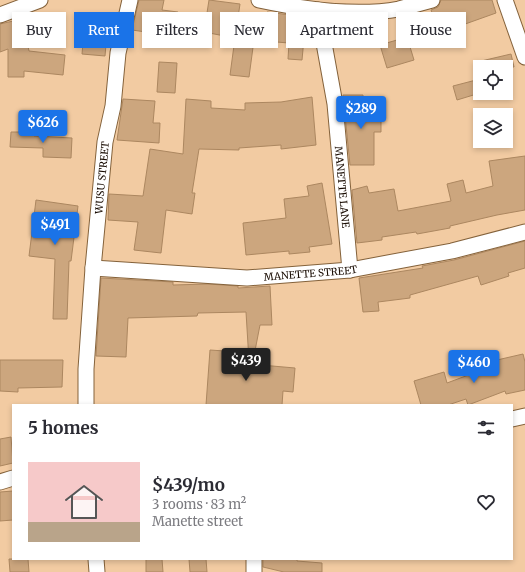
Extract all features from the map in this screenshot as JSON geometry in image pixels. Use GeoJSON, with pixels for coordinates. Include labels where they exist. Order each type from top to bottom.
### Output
{"type":"FeatureCollection","features":[{"type":"Feature","properties":{"kind":"street"},"geometry":{"type":"LineString","coordinates":[[0,15],[40,0]]}},
{"type":"Feature","properties":{"kind":"street","name":"WUSU STREET"},"geometry":{"type":"LineString","coordinates":[[86,404],[86,368],[93,268],[105,142],[113,106],[118,53],[130,0]]}},
{"type":"Feature","properties":{"kind":"street"},"geometry":{"type":"LineString","coordinates":[[258,0],[295,4],[318,10],[362,11],[398,9],[432,0]]}},
{"type":"Feature","properties":{"kind":"street"},"geometry":{"type":"LineString","coordinates":[[505,0],[525,57]]}},
{"type":"Feature","properties":{"kind":"street","name":"MANETTE LANE"},"geometry":{"type":"LineString","coordinates":[[318,10],[335,104],[350,270]]}},
{"type":"Feature","properties":{"kind":"street","name":"MANETTE STREET"},"geometry":{"type":"LineString","coordinates":[[93,268],[247,278],[350,270],[452,251],[525,232]]}},
{"type":"Feature","properties":{"kind":"street"},"geometry":{"type":"LineString","coordinates":[[513,419],[525,416]]}},
{"type":"Feature","properties":{"kind":"street"},"geometry":{"type":"LineString","coordinates":[[0,482],[12,478]]}},
{"type":"Feature","properties":{"kind":"street"},"geometry":{"type":"LineString","coordinates":[[96,560],[97,572]]}},
{"type":"Feature","properties":{"kind":"street"},"geometry":{"type":"LineString","coordinates":[[254,560],[254,572]]}},
{"type":"Feature","properties":{"kind":"building"},"geometry":{"type":"Polygon","coordinates":[[[139,0],[164,0],[162,10],[178,12],[142,12],[142,31],[134,30],[134,21],[139,0]]]}},
{"type":"Feature","properties":{"kind":"building"},"geometry":{"type":"Polygon","coordinates":[[[209,0],[240,4],[239,12],[220,12],[220,35],[212,34],[212,12],[207,12],[209,0]]]}},
{"type":"Feature","properties":{"kind":"building"},"geometry":{"type":"Polygon","coordinates":[[[441,0],[492,0],[496,13],[466,24],[466,12],[432,12],[431,10],[438,7],[441,0]]]}},
{"type":"Feature","properties":{"kind":"building"},"geometry":{"type":"Polygon","coordinates":[[[278,13],[286,14],[286,43],[278,42],[278,13]]]}},
{"type":"Feature","properties":{"kind":"building"},"geometry":{"type":"Polygon","coordinates":[[[12,21],[12,48],[28,48],[29,51],[65,55],[63,75],[24,71],[24,77],[8,77],[8,49],[0,52],[0,24],[12,21]]]}},
{"type":"Feature","properties":{"kind":"building"},"geometry":{"type":"Polygon","coordinates":[[[396,40],[396,48],[410,48],[414,60],[387,68],[381,48],[388,48],[388,43],[396,40]]]}},
{"type":"Feature","properties":{"kind":"building"},"geometry":{"type":"Polygon","coordinates":[[[83,48],[106,48],[105,56],[82,54],[83,48]]]}},
{"type":"Feature","properties":{"kind":"building"},"geometry":{"type":"Polygon","coordinates":[[[234,48],[253,48],[249,77],[230,75],[234,48]]]}},
{"type":"Feature","properties":{"kind":"building"},"geometry":{"type":"Polygon","coordinates":[[[289,48],[303,48],[302,60],[288,59],[289,48]]]}},
{"type":"Feature","properties":{"kind":"building"},"geometry":{"type":"Polygon","coordinates":[[[511,54],[512,60],[486,60],[511,54]]]}},
{"type":"Feature","properties":{"kind":"building"},"geometry":{"type":"Polygon","coordinates":[[[159,62],[177,63],[175,93],[157,92],[159,62]]]}},
{"type":"Feature","properties":{"kind":"building"},"geometry":{"type":"Polygon","coordinates":[[[473,81],[473,95],[457,100],[453,86],[473,81]]]}},
{"type":"Feature","properties":{"kind":"building"},"geometry":{"type":"Polygon","coordinates":[[[343,95],[363,95],[363,109],[381,109],[381,132],[374,132],[374,165],[350,165],[343,95]]]}},
{"type":"Feature","properties":{"kind":"building"},"geometry":{"type":"Polygon","coordinates":[[[312,97],[316,145],[281,149],[281,145],[239,148],[239,150],[199,149],[192,193],[195,193],[192,214],[166,210],[161,253],[134,250],[138,222],[108,220],[109,194],[143,196],[150,149],[183,154],[186,99],[211,101],[211,108],[245,110],[245,103],[281,102],[312,97]]]}},
{"type":"Feature","properties":{"kind":"building"},"geometry":{"type":"Polygon","coordinates":[[[123,99],[155,101],[153,123],[160,123],[159,143],[117,140],[123,99]]]}},
{"type":"Feature","properties":{"kind":"building"},"geometry":{"type":"Polygon","coordinates":[[[11,132],[34,132],[34,136],[72,138],[71,158],[43,157],[43,148],[10,147],[11,132]]]}},
{"type":"Feature","properties":{"kind":"building"},"geometry":{"type":"Polygon","coordinates":[[[525,156],[525,210],[450,226],[450,228],[417,234],[416,232],[382,237],[382,240],[357,243],[352,190],[367,186],[369,193],[394,189],[398,211],[451,201],[447,184],[463,180],[466,193],[493,186],[489,161],[525,156]]]}},
{"type":"Feature","properties":{"kind":"building"},"geometry":{"type":"Polygon","coordinates":[[[322,183],[332,244],[309,247],[310,252],[289,254],[289,251],[246,255],[243,223],[286,218],[284,199],[309,196],[307,186],[322,183]]]}},
{"type":"Feature","properties":{"kind":"building"},"geometry":{"type":"Polygon","coordinates":[[[36,200],[78,206],[71,261],[69,261],[67,319],[53,319],[55,259],[29,256],[36,200]]]}},
{"type":"Feature","properties":{"kind":"building"},"geometry":{"type":"Polygon","coordinates":[[[525,241],[525,268],[508,273],[509,276],[481,285],[478,276],[410,295],[410,298],[378,302],[379,311],[363,312],[359,278],[423,268],[422,266],[454,260],[525,241]]]}},
{"type":"Feature","properties":{"kind":"building"},"geometry":{"type":"Polygon","coordinates":[[[101,278],[173,282],[173,285],[208,284],[238,286],[238,288],[270,286],[272,325],[260,325],[253,361],[249,361],[246,312],[198,313],[197,316],[128,318],[126,357],[96,356],[101,278]]]}},
{"type":"Feature","properties":{"kind":"building"},"geometry":{"type":"Polygon","coordinates":[[[210,350],[239,352],[238,363],[295,368],[293,392],[283,391],[282,404],[206,404],[210,350]]]}},
{"type":"Feature","properties":{"kind":"building"},"geometry":{"type":"Polygon","coordinates":[[[523,354],[525,362],[525,390],[506,394],[505,391],[471,404],[468,404],[466,399],[451,404],[421,404],[414,381],[444,372],[447,383],[498,364],[497,360],[523,354]]]}},
{"type":"Feature","properties":{"kind":"building"},"geometry":{"type":"Polygon","coordinates":[[[0,360],[63,360],[62,387],[18,388],[18,392],[0,391],[0,360]]]}},
{"type":"Feature","properties":{"kind":"building"},"geometry":{"type":"Polygon","coordinates":[[[11,437],[12,463],[0,466],[0,439],[11,437]]]}},
{"type":"Feature","properties":{"kind":"building"},"geometry":{"type":"Polygon","coordinates":[[[12,491],[12,520],[0,521],[0,492],[12,491]]]}},
{"type":"Feature","properties":{"kind":"building"},"geometry":{"type":"Polygon","coordinates":[[[9,559],[28,560],[29,572],[10,572],[9,559]]]}},
{"type":"Feature","properties":{"kind":"building"},"geometry":{"type":"Polygon","coordinates":[[[146,560],[162,560],[163,572],[146,572],[146,560]]]}},
{"type":"Feature","properties":{"kind":"building"},"geometry":{"type":"Polygon","coordinates":[[[189,560],[206,560],[207,572],[190,572],[189,560]]]}},
{"type":"Feature","properties":{"kind":"building"},"geometry":{"type":"Polygon","coordinates":[[[263,560],[297,560],[322,563],[322,572],[284,572],[263,567],[263,560]]]}}]}
